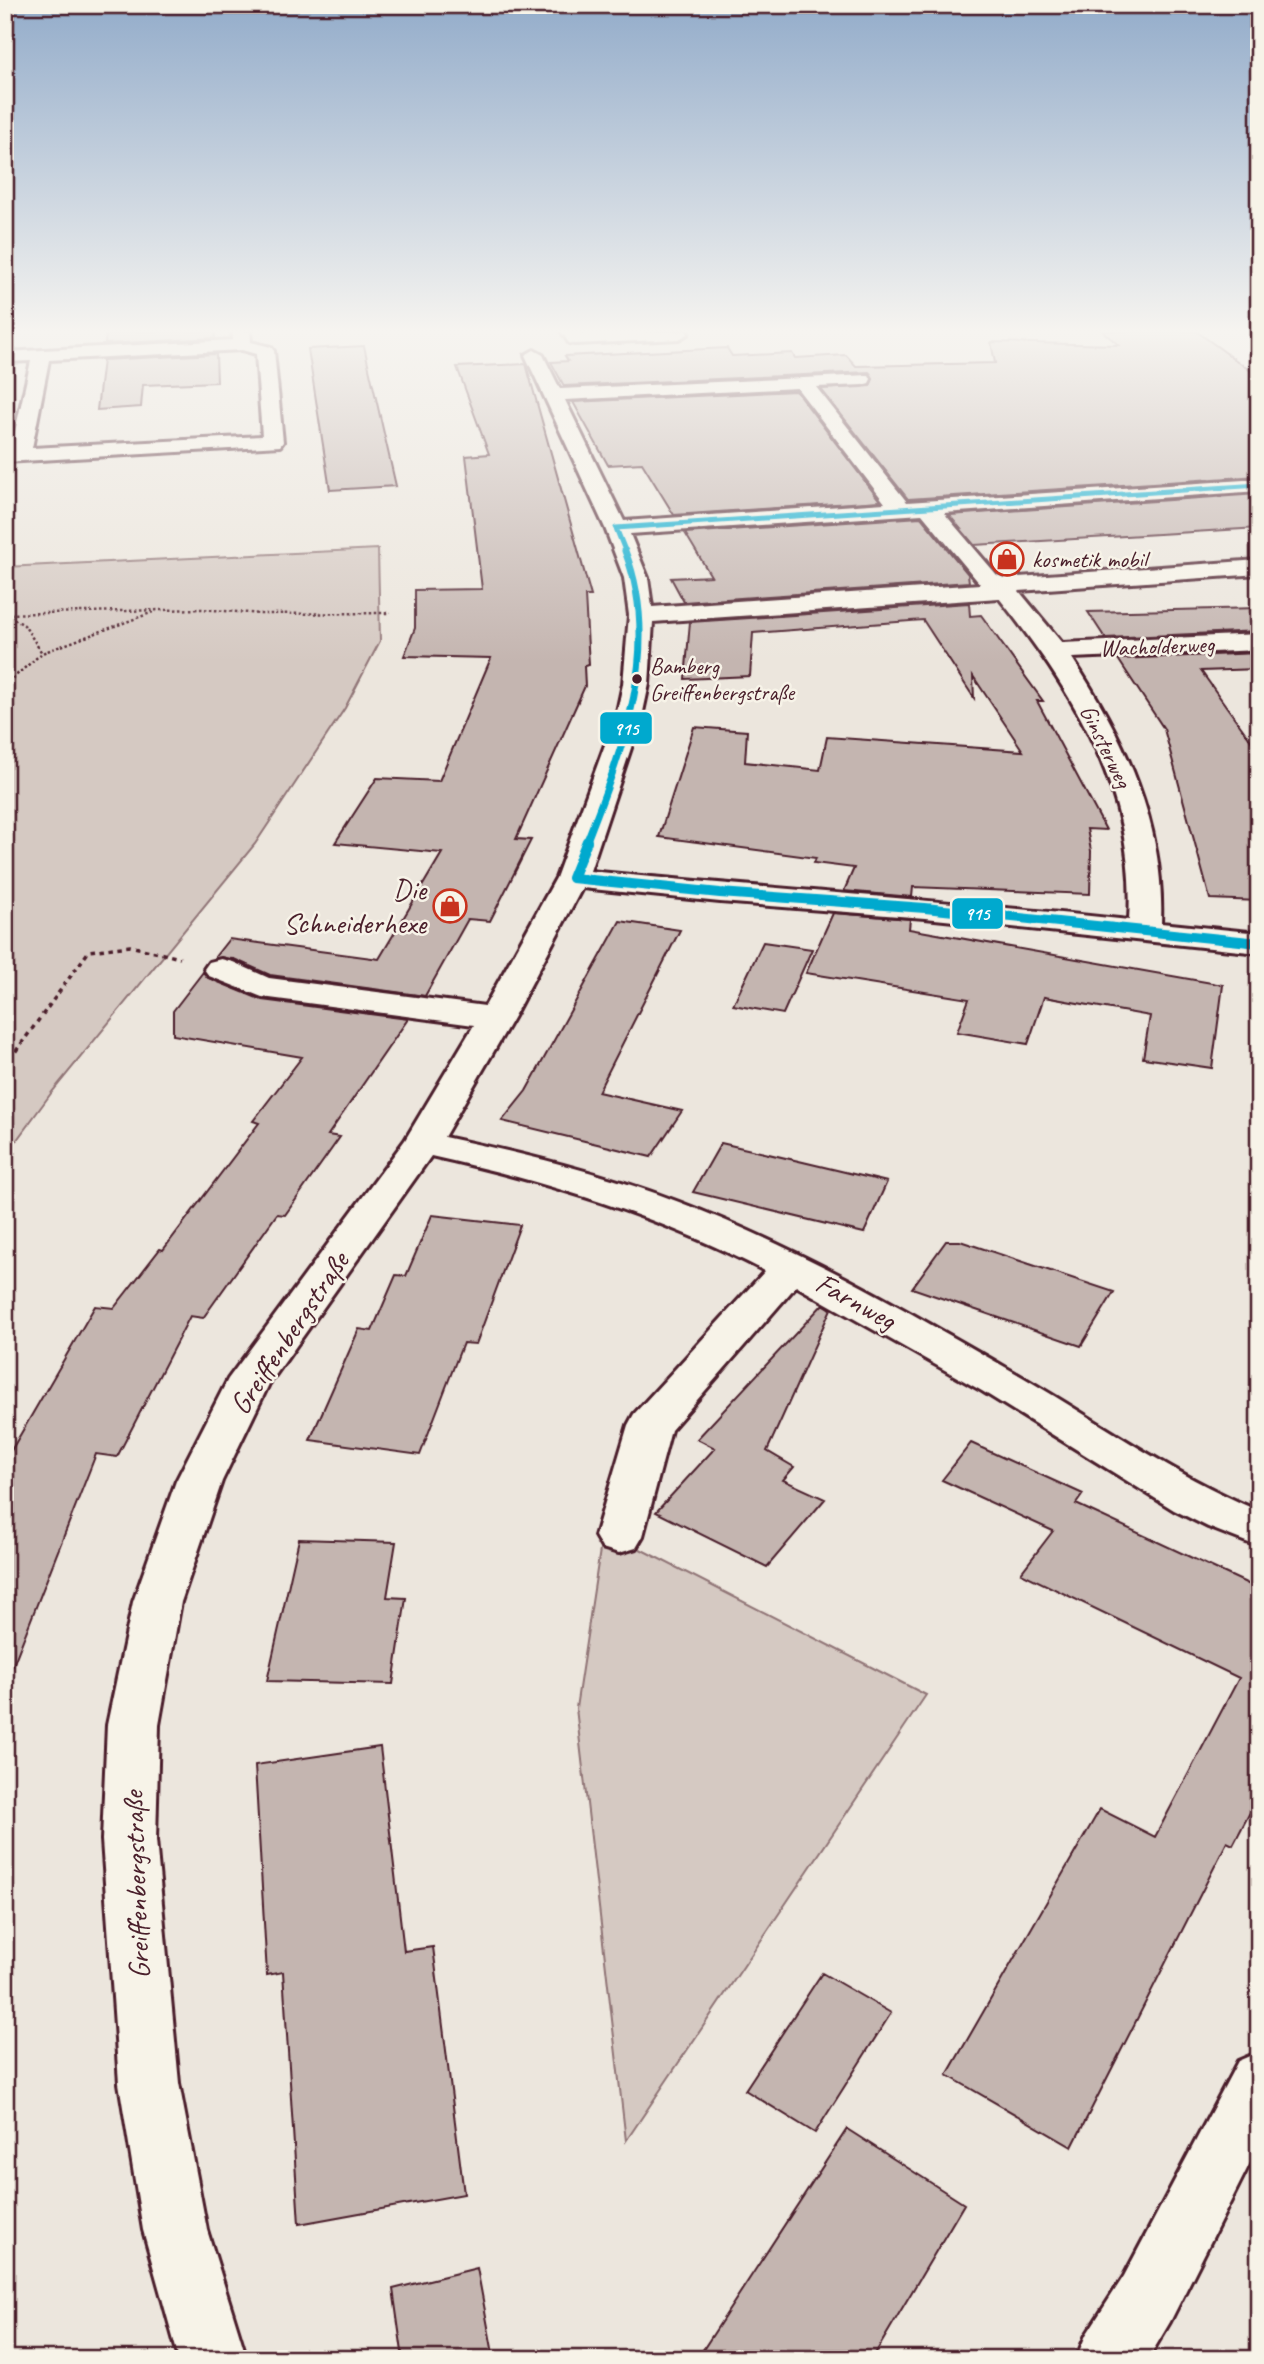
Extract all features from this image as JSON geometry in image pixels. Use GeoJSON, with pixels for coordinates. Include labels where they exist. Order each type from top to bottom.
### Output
{"type":"FeatureCollection","features":[{"type":"Feature","properties":{"kind":"street"},"geometry":{"type":"LineString","coordinates":[[13,455],[273,441]]}},
{"type":"Feature","properties":{"kind":"street","name":"Greiffenbergstraße"},"geometry":{"type":"LineString","coordinates":[[213,2359],[175,2230],[149,2083],[129,1840],[133,1725],[157,1602],[200,1481],[244,1391],[422,1143],[496,1018],[572,878],[630,712],[636,684],[641,615],[636,578],[616,528],[574,441]]}},
{"type":"Feature","properties":{"kind":"street"},"geometry":{"type":"LineString","coordinates":[[848,441],[900,508]]}},
{"type":"Feature","properties":{"kind":"street"},"geometry":{"type":"LineString","coordinates":[[616,528],[1259,485]]}},
{"type":"Feature","properties":{"kind":"street","name":"Ginsterweg"},"geometry":{"type":"LineString","coordinates":[[926,506],[989,580],[1004,588],[1055,650],[1110,744],[1132,801],[1149,895],[1145,930]]}},
{"type":"Feature","properties":{"kind":"street"},"geometry":{"type":"LineString","coordinates":[[641,615],[1259,567]]}},
{"type":"Feature","properties":{"kind":"street","name":"Wacholderweg"},"geometry":{"type":"LineString","coordinates":[[1055,650],[1259,642]]}},
{"type":"Feature","properties":{"kind":"street"},"geometry":{"type":"LineString","coordinates":[[572,878],[720,893],[925,908],[1259,943]]}},
{"type":"Feature","properties":{"kind":"street"},"geometry":{"type":"LineString","coordinates":[[221,969],[262,986],[496,1018]]}},
{"type":"Feature","properties":{"kind":"street","name":"Farnweg"},"geometry":{"type":"LineString","coordinates":[[422,1143],[575,1180],[694,1222],[792,1266],[1000,1382],[1142,1472],[1259,1530]]}},
{"type":"Feature","properties":{"kind":"street"},"geometry":{"type":"LineString","coordinates":[[619,1536],[650,1425],[792,1266]]}},
{"type":"Feature","properties":{"kind":"street"},"geometry":{"type":"LineString","coordinates":[[1110,2359],[1147,2299],[1259,2081]]}},
{"type":"Feature","properties":{"kind":"path"},"geometry":{"type":"LineString","coordinates":[[42,653],[24,625],[5,614],[201,609],[261,614],[390,613]]}},
{"type":"Feature","properties":{"kind":"path"},"geometry":{"type":"LineString","coordinates":[[5,685],[42,653],[160,610]]}},
{"type":"Feature","properties":{"kind":"path"},"geometry":{"type":"LineString","coordinates":[[5,758],[5,764]]}},
{"type":"Feature","properties":{"kind":"path"},"geometry":{"type":"LineString","coordinates":[[5,1066],[89,951],[130,946],[221,969]]}},
{"type":"Feature","properties":{"kind":"shaded area"},"geometry":{"type":"Polygon","coordinates":[[[378,549],[380,641],[345,708],[255,844],[52,1092],[5,1156],[5,567],[378,549]]]}},
{"type":"Feature","properties":{"kind":"shaded area"},"geometry":{"type":"Polygon","coordinates":[[[603,1530],[926,1695],[626,2141],[576,1708],[603,1530]]]}},
{"type":"Feature","properties":{"kind":"building"},"geometry":{"type":"Polygon","coordinates":[[[322,441],[386,441],[396,486],[330,490],[322,441]]]}},
{"type":"Feature","properties":{"kind":"building"},"geometry":{"type":"Polygon","coordinates":[[[484,441],[548,441],[591,596],[585,596],[589,665],[584,666],[585,686],[516,839],[531,840],[490,921],[468,919],[425,996],[270,975],[234,959],[214,958],[229,939],[379,959],[442,853],[335,843],[377,778],[439,781],[491,658],[404,656],[415,628],[415,590],[482,589],[466,456],[489,454],[484,441]]]}},
{"type":"Feature","properties":{"kind":"building"},"geometry":{"type":"Polygon","coordinates":[[[595,441],[834,441],[880,501],[674,515],[642,463],[608,465],[595,441]]]}},
{"type":"Feature","properties":{"kind":"building"},"geometry":{"type":"Polygon","coordinates":[[[862,441],[1259,441],[1259,476],[908,499],[862,441]]]}},
{"type":"Feature","properties":{"kind":"building"},"geometry":{"type":"Polygon","coordinates":[[[1259,494],[1259,528],[974,545],[949,515],[1259,494]]]}},
{"type":"Feature","properties":{"kind":"building"},"geometry":{"type":"Polygon","coordinates":[[[921,517],[968,574],[969,582],[684,602],[671,578],[711,576],[685,533],[921,517]]]}},
{"type":"Feature","properties":{"kind":"building"},"geometry":{"type":"Polygon","coordinates":[[[969,603],[970,616],[981,615],[1043,701],[1037,701],[1106,830],[1087,829],[1091,851],[1090,894],[913,887],[912,897],[844,891],[854,868],[814,863],[816,858],[659,837],[694,727],[747,731],[745,762],[820,770],[827,737],[1023,751],[973,676],[974,698],[923,620],[753,633],[750,676],[685,679],[690,622],[969,603]]]}},
{"type":"Feature","properties":{"kind":"building"},"geometry":{"type":"Polygon","coordinates":[[[1259,608],[1259,631],[1105,638],[1088,612],[1259,608]]]}},
{"type":"Feature","properties":{"kind":"building"},"geometry":{"type":"Polygon","coordinates":[[[1259,653],[1259,669],[1201,671],[1259,752],[1259,901],[1210,899],[1164,729],[1118,659],[1259,653]]]}},
{"type":"Feature","properties":{"kind":"building"},"geometry":{"type":"Polygon","coordinates":[[[833,913],[910,919],[909,929],[1223,985],[1212,1068],[1143,1058],[1150,1016],[1044,997],[1028,1044],[957,1032],[969,999],[806,973],[833,913]]]}},
{"type":"Feature","properties":{"kind":"building"},"geometry":{"type":"Polygon","coordinates":[[[620,921],[680,930],[598,1092],[682,1111],[651,1157],[502,1121],[526,1091],[620,921]]]}},
{"type":"Feature","properties":{"kind":"building"},"geometry":{"type":"Polygon","coordinates":[[[763,942],[812,949],[783,1014],[733,1005],[763,942]]]}},
{"type":"Feature","properties":{"kind":"building"},"geometry":{"type":"Polygon","coordinates":[[[203,972],[208,978],[262,1000],[408,1019],[328,1135],[340,1137],[285,1215],[277,1214],[203,1318],[190,1316],[117,1457],[96,1454],[8,1678],[5,1677],[5,1461],[95,1306],[114,1308],[160,1249],[163,1250],[259,1123],[253,1121],[302,1057],[173,1035],[173,1011],[203,972]]]}},
{"type":"Feature","properties":{"kind":"building"},"geometry":{"type":"Polygon","coordinates":[[[721,1143],[887,1182],[864,1233],[693,1192],[721,1143]]]}},
{"type":"Feature","properties":{"kind":"building"},"geometry":{"type":"Polygon","coordinates":[[[432,1215],[520,1225],[476,1344],[463,1343],[420,1455],[310,1440],[359,1329],[372,1331],[396,1275],[406,1276],[432,1215]]]}},
{"type":"Feature","properties":{"kind":"building"},"geometry":{"type":"Polygon","coordinates":[[[946,1241],[960,1241],[1114,1292],[1081,1346],[912,1288],[946,1241]]]}},
{"type":"Feature","properties":{"kind":"building"},"geometry":{"type":"Polygon","coordinates":[[[823,1304],[831,1309],[767,1451],[794,1467],[783,1480],[825,1499],[767,1567],[656,1512],[715,1448],[697,1439],[823,1304]]]}},
{"type":"Feature","properties":{"kind":"building"},"geometry":{"type":"Polygon","coordinates":[[[971,1443],[1083,1494],[1076,1504],[1259,1589],[1259,1795],[1233,1845],[1227,1842],[1072,2147],[947,2075],[1100,1809],[1155,1837],[1239,1678],[1021,1573],[1053,1531],[942,1480],[971,1443]]]}},
{"type":"Feature","properties":{"kind":"building"},"geometry":{"type":"Polygon","coordinates":[[[299,1539],[396,1542],[387,1597],[406,1598],[393,1684],[267,1681],[299,1539]]]}},
{"type":"Feature","properties":{"kind":"building"},"geometry":{"type":"Polygon","coordinates":[[[380,1747],[404,1951],[433,1947],[464,2194],[299,2224],[283,1972],[267,1975],[255,1765],[380,1747]]]}},
{"type":"Feature","properties":{"kind":"building"},"geometry":{"type":"Polygon","coordinates":[[[822,1973],[891,2013],[815,2133],[745,2090],[822,1973]]]}},
{"type":"Feature","properties":{"kind":"building"},"geometry":{"type":"Polygon","coordinates":[[[847,2129],[964,2204],[872,2359],[697,2359],[847,2129]]]}},
{"type":"Feature","properties":{"kind":"building"},"geometry":{"type":"Polygon","coordinates":[[[477,2268],[494,2359],[403,2359],[393,2289],[477,2268]]]}},
{"type":"Feature","properties":{"kind":"transit line","name":"915"},"geometry":{"type":"LineString","coordinates":[[1259,485],[616,528],[632,570],[640,604],[640,649],[636,683],[620,750],[572,878],[720,893],[925,908],[1259,943]]}},
{"type":"Feature","properties":{"kind":"place","name":"kosmetik mobil"},"geometry":{"type":"Point","coordinates":[1007,559]}},
{"type":"Feature","properties":{"kind":"place","name":"Bamberg Greiffenbergstraße"},"geometry":{"type":"Point","coordinates":[637,679]}},
{"type":"Feature","properties":{"kind":"place","name":"Die Schneiderhexe"},"geometry":{"type":"Point","coordinates":[450,906]}}]}
